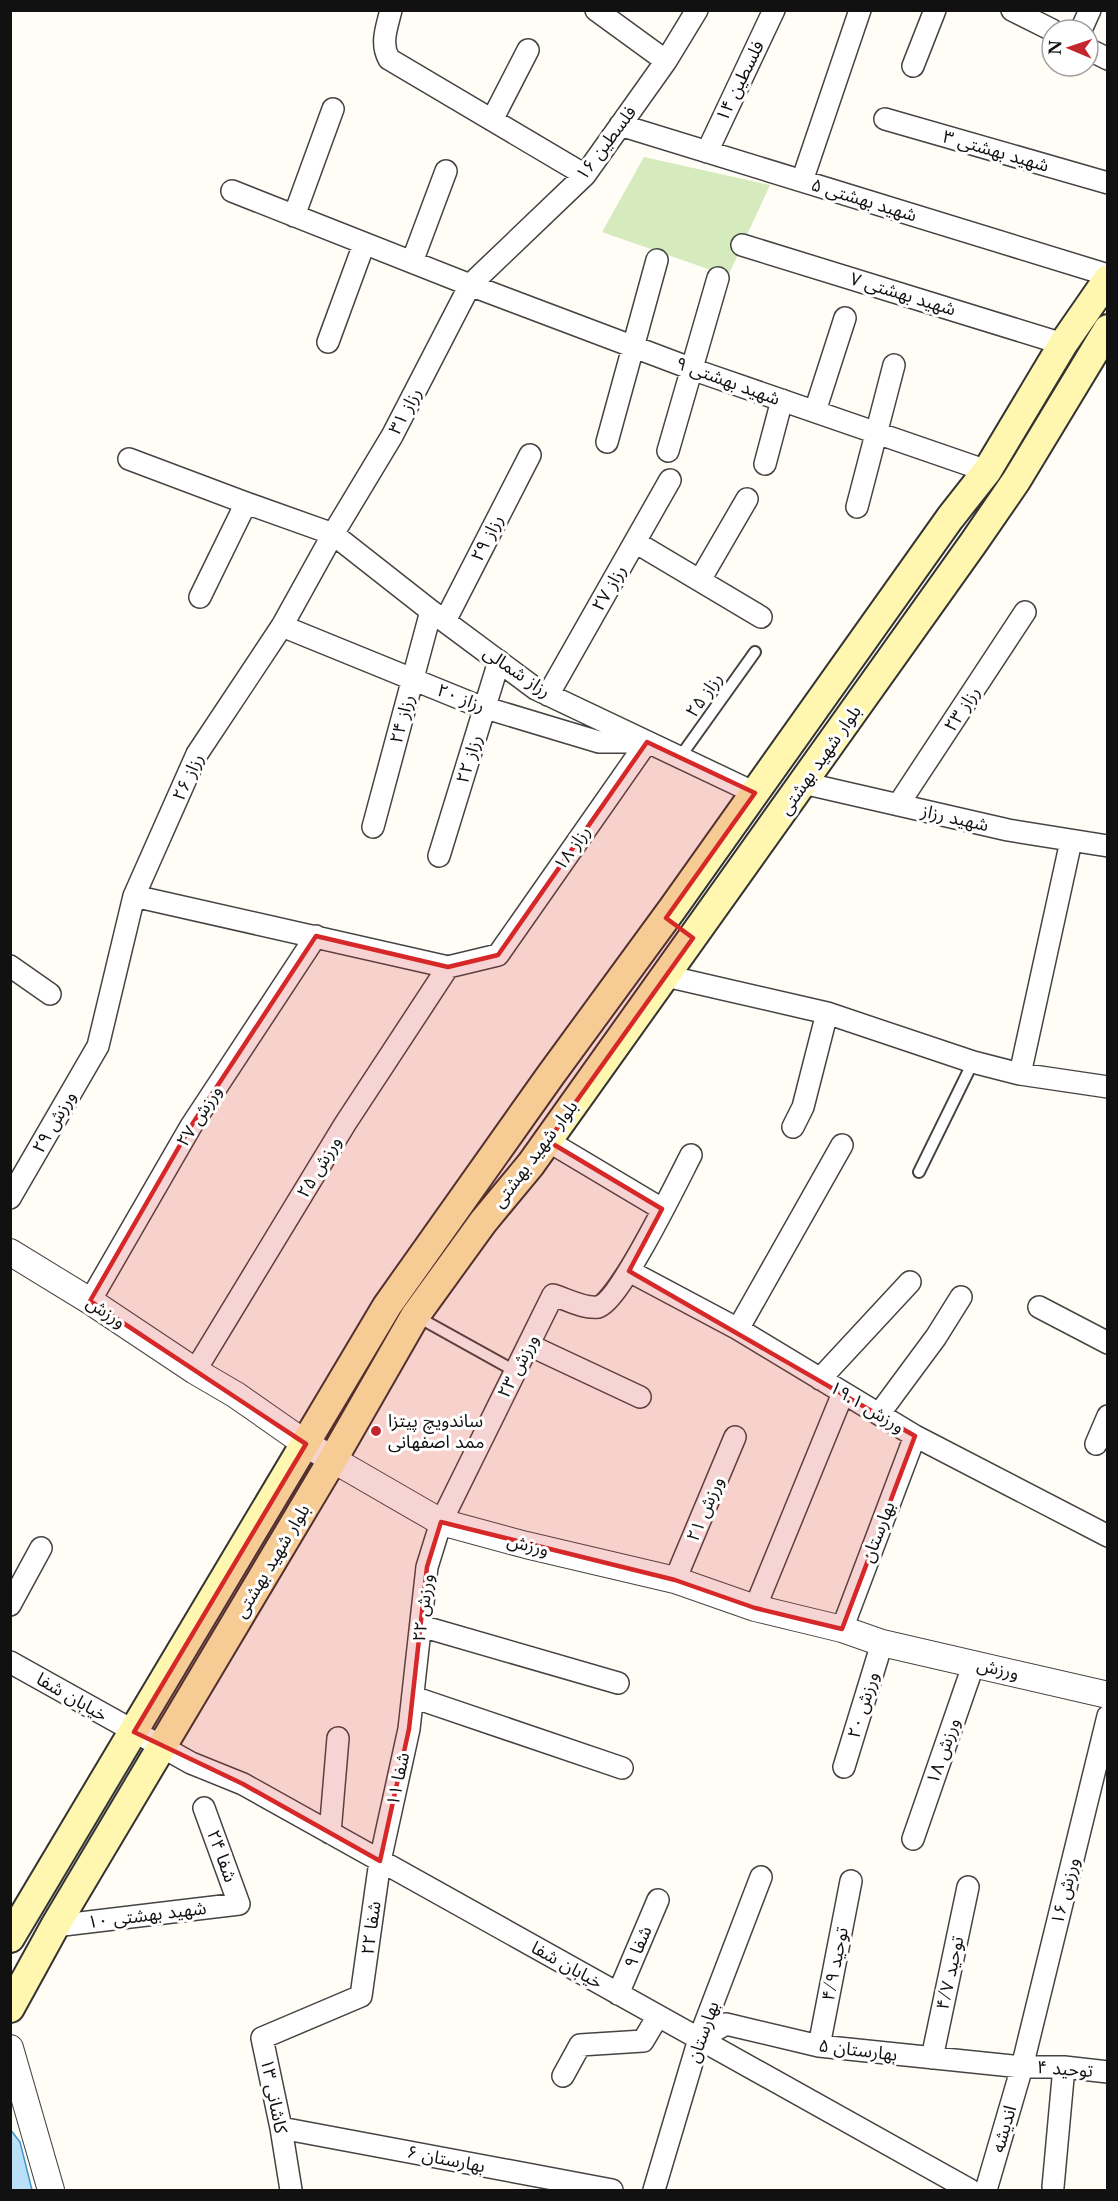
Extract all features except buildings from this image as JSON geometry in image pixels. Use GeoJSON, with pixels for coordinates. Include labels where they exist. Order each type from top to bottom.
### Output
{"type":"FeatureCollection","features":[{"type":"Feature","properties":{"kind":"main road","name":"بلوار شهید بهشتی"},"geometry":{"type":"LineString","coordinates":[[10,1938],[387,1306],[950,518],[987,471],[1063,344],[1107,277]]}},
{"type":"Feature","properties":{"kind":"main road","name":"بلوار شهید بهشتی"},"geometry":{"type":"LineString","coordinates":[[10,2008],[160,1746],[333,1459],[415,1316],[483,1222],[548,1141],[1016,481],[1107,329]]}},
{"type":"Feature","properties":{"kind":"main road"},"geometry":{"type":"LineString","coordinates":[[666,918],[693,939]]}},
{"type":"Feature","properties":{"kind":"street"},"geometry":{"type":"LineString","coordinates":[[391,10],[383,42],[384,51],[389,59],[585,175]]}},
{"type":"Feature","properties":{"kind":"street"},"geometry":{"type":"LineString","coordinates":[[596,10],[666,61]]}},
{"type":"Feature","properties":{"kind":"street","name":"فلسطین ۱۶"},"geometry":{"type":"LineString","coordinates":[[471,285],[585,175],[666,61],[697,10]]}},
{"type":"Feature","properties":{"kind":"street","name":"فلسطین ۱۴"},"geometry":{"type":"LineString","coordinates":[[706,152],[774,10]]}},
{"type":"Feature","properties":{"kind":"street"},"geometry":{"type":"LineString","coordinates":[[802,181],[860,10]]}},
{"type":"Feature","properties":{"kind":"street"},"geometry":{"type":"LineString","coordinates":[[913,66],[935,10]]}},
{"type":"Feature","properties":{"kind":"street"},"geometry":{"type":"LineString","coordinates":[[1012,10],[1040,24]]}},
{"type":"Feature","properties":{"kind":"street"},"geometry":{"type":"LineString","coordinates":[[492,120],[528,50]]}},
{"type":"Feature","properties":{"kind":"street"},"geometry":{"type":"LineString","coordinates":[[294,216],[333,109]]}},
{"type":"Feature","properties":{"kind":"street","name":"شهید بهشتی ۳"},"geometry":{"type":"LineString","coordinates":[[885,119],[1107,183]]}},
{"type":"Feature","properties":{"kind":"street","name":"شهید بهشتی ۵"},"geometry":{"type":"LineString","coordinates":[[620,125],[1107,277]]}},
{"type":"Feature","properties":{"kind":"street"},"geometry":{"type":"LineString","coordinates":[[412,262],[446,171]]}},
{"type":"Feature","properties":{"kind":"street","name":"شهید بهشتی ۹"},"geometry":{"type":"LineString","coordinates":[[232,191],[634,347],[987,471]]}},
{"type":"Feature","properties":{"kind":"street"},"geometry":{"type":"LineString","coordinates":[[328,342],[364,243]]}},
{"type":"Feature","properties":{"kind":"street","name":"شهید بهشتی ۷"},"geometry":{"type":"LineString","coordinates":[[742,245],[1063,344]]}},
{"type":"Feature","properties":{"kind":"street"},"geometry":{"type":"LineString","coordinates":[[607,442],[657,260]]}},
{"type":"Feature","properties":{"kind":"street"},"geometry":{"type":"LineString","coordinates":[[668,452],[718,278]]}},
{"type":"Feature","properties":{"kind":"street","name":"رزاز ۳۱"},"geometry":{"type":"LineString","coordinates":[[333,534],[392,436],[471,285]]}},
{"type":"Feature","properties":{"kind":"street"},"geometry":{"type":"LineString","coordinates":[[815,411],[845,318]]}},
{"type":"Feature","properties":{"kind":"street"},"geometry":{"type":"LineString","coordinates":[[857,507],[894,365]]}},
{"type":"Feature","properties":{"kind":"street"},"geometry":{"type":"LineString","coordinates":[[765,464],[782,400]]}},
{"type":"Feature","properties":{"kind":"street","name":"رزاز ۲۹"},"geometry":{"type":"LineString","coordinates":[[438,616],[530,455]]}},
{"type":"Feature","properties":{"kind":"street","name":"رزاز شمالی"},"geometry":{"type":"LineString","coordinates":[[129,459],[333,534],[536,690],[755,793]]}},
{"type":"Feature","properties":{"kind":"street","name":"رزاز ۲۷"},"geometry":{"type":"LineString","coordinates":[[548,695],[670,480]]}},
{"type":"Feature","properties":{"kind":"street"},"geometry":{"type":"LineString","coordinates":[[700,580],[747,499]]}},
{"type":"Feature","properties":{"kind":"street"},"geometry":{"type":"LineString","coordinates":[[200,597],[246,503]]}},
{"type":"Feature","properties":{"kind":"street","name":"رزاز ۲۶"},"geometry":{"type":"LineString","coordinates":[[98,1046],[135,896],[197,754],[282,626],[333,534]]}},
{"type":"Feature","properties":{"kind":"street"},"geometry":{"type":"LineString","coordinates":[[635,542],[761,616]]}},
{"type":"Feature","properties":{"kind":"street","name":"رزاز ۲۳"},"geometry":{"type":"LineString","coordinates":[[898,805],[1025,612]]}},
{"type":"Feature","properties":{"kind":"street","name":"رزاز ۲۴"},"geometry":{"type":"LineString","coordinates":[[373,827],[413,680],[438,616]]}},
{"type":"Feature","properties":{"kind":"street","name":"رزاز ۲۰"},"geometry":{"type":"LineString","coordinates":[[282,626],[484,708],[599,742],[647,742]]}},
{"type":"Feature","properties":{"kind":"street","name":"رزاز ۲۲"},"geometry":{"type":"LineString","coordinates":[[439,856],[499,661]]}},
{"type":"Feature","properties":{"kind":"street","name":"رزاز ۱۸"},"geometry":{"type":"LineString","coordinates":[[448,967],[498,955],[647,742]]}},
{"type":"Feature","properties":{"kind":"street","name":"شهید رزاز"},"geometry":{"type":"LineString","coordinates":[[803,783],[1008,830],[1107,846]]}},
{"type":"Feature","properties":{"kind":"street"},"geometry":{"type":"LineString","coordinates":[[1020,1074],[1071,841]]}},
{"type":"Feature","properties":{"kind":"street"},"geometry":{"type":"LineString","coordinates":[[135,896],[448,967]]}},
{"type":"Feature","properties":{"kind":"street","name":"ورزش ۲۷"},"geometry":{"type":"LineString","coordinates":[[90,1301],[192,1126],[316,936]]}},
{"type":"Feature","properties":{"kind":"street"},"geometry":{"type":"LineString","coordinates":[[10,966],[50,994]]}},
{"type":"Feature","properties":{"kind":"street","name":"ورزش ۲۵"},"geometry":{"type":"LineString","coordinates":[[195,1371],[345,1124],[448,967]]}},
{"type":"Feature","properties":{"kind":"street"},"geometry":{"type":"LineString","coordinates":[[666,976],[826,1013],[974,1062],[1020,1074],[1107,1087]]}},
{"type":"Feature","properties":{"kind":"street"},"geometry":{"type":"LineString","coordinates":[[793,1127],[803,1107],[826,1013]]}},
{"type":"Feature","properties":{"kind":"street","name":"ورزش ۲۹"},"geometry":{"type":"LineString","coordinates":[[10,1198],[98,1046]]}},
{"type":"Feature","properties":{"kind":"street"},"geometry":{"type":"LineString","coordinates":[[548,1141],[662,1209]]}},
{"type":"Feature","properties":{"kind":"street"},"geometry":{"type":"LineString","coordinates":[[738,1329],[842,1145]]}},
{"type":"Feature","properties":{"kind":"street"},"geometry":{"type":"LineString","coordinates":[[629,1271],[691,1155]]}},
{"type":"Feature","properties":{"kind":"street","name":"ورزش"},"geometry":{"type":"LineString","coordinates":[[10,1252],[236,1395],[306,1444],[441,1522],[526,1545],[675,1580],[755,1608],[842,1629],[882,1643],[1107,1695]]}},
{"type":"Feature","properties":{"kind":"street","name":"ورزش ۱۹.۱"},"geometry":{"type":"LineString","coordinates":[[629,1271],[738,1329],[915,1436],[1107,1536]]}},
{"type":"Feature","properties":{"kind":"street","name":"ورزش ۲۳"},"geometry":{"type":"LineString","coordinates":[[441,1522],[553,1295],[585,1306],[597,1307],[608,1301],[629,1271]]}},
{"type":"Feature","properties":{"kind":"street"},"geometry":{"type":"LineString","coordinates":[[820,1378],[910,1282]]}},
{"type":"Feature","properties":{"kind":"street"},"geometry":{"type":"LineString","coordinates":[[879,1414],[936,1337],[961,1297]]}},
{"type":"Feature","properties":{"kind":"street"},"geometry":{"type":"LineString","coordinates":[[1039,1306],[1107,1343]]}},
{"type":"Feature","properties":{"kind":"street"},"geometry":{"type":"LineString","coordinates":[[529,1345],[640,1397]]}},
{"type":"Feature","properties":{"kind":"street"},"geometry":{"type":"LineString","coordinates":[[755,1608],[843,1393]]}},
{"type":"Feature","properties":{"kind":"street"},"geometry":{"type":"LineString","coordinates":[[1096,1444],[1107,1416]]}},
{"type":"Feature","properties":{"kind":"street","name":"بهارستان"},"geometry":{"type":"LineString","coordinates":[[842,1629],[915,1436]]}},
{"type":"Feature","properties":{"kind":"street","name":"ورزش ۲۱"},"geometry":{"type":"LineString","coordinates":[[675,1580],[735,1437]]}},
{"type":"Feature","properties":{"kind":"street","name":"ورزش ۲۲"},"geometry":{"type":"LineString","coordinates":[[413,1697],[427,1567],[441,1522]]}},
{"type":"Feature","properties":{"kind":"street"},"geometry":{"type":"LineString","coordinates":[[10,1605],[41,1548]]}},
{"type":"Feature","properties":{"kind":"street"},"geometry":{"type":"LineString","coordinates":[[421,1626],[618,1683]]}},
{"type":"Feature","properties":{"kind":"street","name":"ورزش ۲۰"},"geometry":{"type":"LineString","coordinates":[[844,1767],[882,1643]]}},
{"type":"Feature","properties":{"kind":"street","name":"خیابان شفا"},"geometry":{"type":"LineString","coordinates":[[10,1662],[191,1763],[243,1784],[970,2190]]}},
{"type":"Feature","properties":{"kind":"street","name":"ورزش ۱۸"},"geometry":{"type":"LineString","coordinates":[[913,1839],[974,1663]]}},
{"type":"Feature","properties":{"kind":"street"},"geometry":{"type":"LineString","coordinates":[[413,1697],[622,1768]]}},
{"type":"Feature","properties":{"kind":"street","name":"شفا ۱۱"},"geometry":{"type":"LineString","coordinates":[[380,1861],[409,1729],[413,1697]]}},
{"type":"Feature","properties":{"kind":"street","name":"ورزش ۱۶"},"geometry":{"type":"LineString","coordinates":[[1022,2067],[1107,1716]]}},
{"type":"Feature","properties":{"kind":"street"},"geometry":{"type":"LineString","coordinates":[[330,1833],[338,1738]]}},
{"type":"Feature","properties":{"kind":"street","name":"شفا ۲۴"},"geometry":{"type":"LineString","coordinates":[[204,1808],[239,1904]]}},
{"type":"Feature","properties":{"kind":"street","name":"شفا ۲۲"},"geometry":{"type":"LineString","coordinates":[[361,1996],[380,1861]]}},
{"type":"Feature","properties":{"kind":"street","name":"بهارستان"},"geometry":{"type":"LineString","coordinates":[[654,2190],[699,2039],[761,1876]]}},
{"type":"Feature","properties":{"kind":"street","name":"توحید ۴/۹"},"geometry":{"type":"LineString","coordinates":[[819,2046],[851,1881]]}},
{"type":"Feature","properties":{"kind":"street","name":"توحید ۴/۷"},"geometry":{"type":"LineString","coordinates":[[932,2058],[968,1887]]}},
{"type":"Feature","properties":{"kind":"street","name":"شفا ۹"},"geometry":{"type":"LineString","coordinates":[[618,1994],[658,1900]]}},
{"type":"Feature","properties":{"kind":"street","name":"شهید بهشتی ۱۰"},"geometry":{"type":"LineString","coordinates":[[55,1926],[239,1904]]}},
{"type":"Feature","properties":{"kind":"street","name":"کاشانی ۱۳"},"geometry":{"type":"LineString","coordinates":[[291,2190],[262,2038],[361,1996]]}},
{"type":"Feature","properties":{"kind":"street"},"geometry":{"type":"LineString","coordinates":[[563,2076],[580,2044],[643,2041],[658,2016]]}},
{"type":"Feature","properties":{"kind":"street","name":"بهارستان ۵"},"geometry":{"type":"LineString","coordinates":[[699,2039],[726,2024],[819,2046],[1022,2067]]}},
{"type":"Feature","properties":{"kind":"street"},"geometry":{"type":"LineString","coordinates":[[10,2048],[51,2190]]}},
{"type":"Feature","properties":{"kind":"street","name":"توحید ۴"},"geometry":{"type":"LineString","coordinates":[[1022,2067],[1064,2067],[1107,2072]]}},
{"type":"Feature","properties":{"kind":"street","name":"اندیشه"},"geometry":{"type":"LineString","coordinates":[[986,2190],[1022,2067]]}},
{"type":"Feature","properties":{"kind":"street"},"geometry":{"type":"LineString","coordinates":[[1053,2187],[1064,2067]]}},
{"type":"Feature","properties":{"kind":"street","name":"بهارستان ۶"},"geometry":{"type":"LineString","coordinates":[[281,2128],[612,2190]]}},
{"type":"Feature","properties":{"kind":"lane","name":"رزاز ۲۵"},"geometry":{"type":"LineString","coordinates":[[680,757],[755,652]]}},
{"type":"Feature","properties":{"kind":"lane"},"geometry":{"type":"LineString","coordinates":[[919,1172],[974,1062]]}},
{"type":"Feature","properties":{"kind":"lane"},"geometry":{"type":"LineString","coordinates":[[415,1316],[515,1371]]}},
{"type":"Feature","properties":{"kind":"highlighted area"},"geometry":{"type":"Polygon","coordinates":[[[647,742],[755,793],[666,918],[693,938],[548,1141],[662,1209],[629,1271],[915,1436],[842,1629],[755,1608],[675,1580],[441,1522],[427,1567],[409,1729],[380,1861],[243,1784],[134,1732],[306,1444],[90,1301],[191,1126],[316,936],[448,967],[498,955],[647,742]]]}},
{"type":"Feature","properties":{"kind":"green space"},"geometry":{"type":"Polygon","coordinates":[[[644,157],[770,185],[728,276],[602,232],[644,157]]]}},
{"type":"Feature","properties":{"kind":"water"},"geometry":{"type":"Polygon","coordinates":[[[10,2129],[20,2142],[32,2190],[11,2190],[10,2129]]]}},
{"type":"Feature","properties":{"kind":"place","name":"ساندویچ پیتزا ممد اصفهانی"},"geometry":{"type":"Point","coordinates":[376,1431]}}]}
